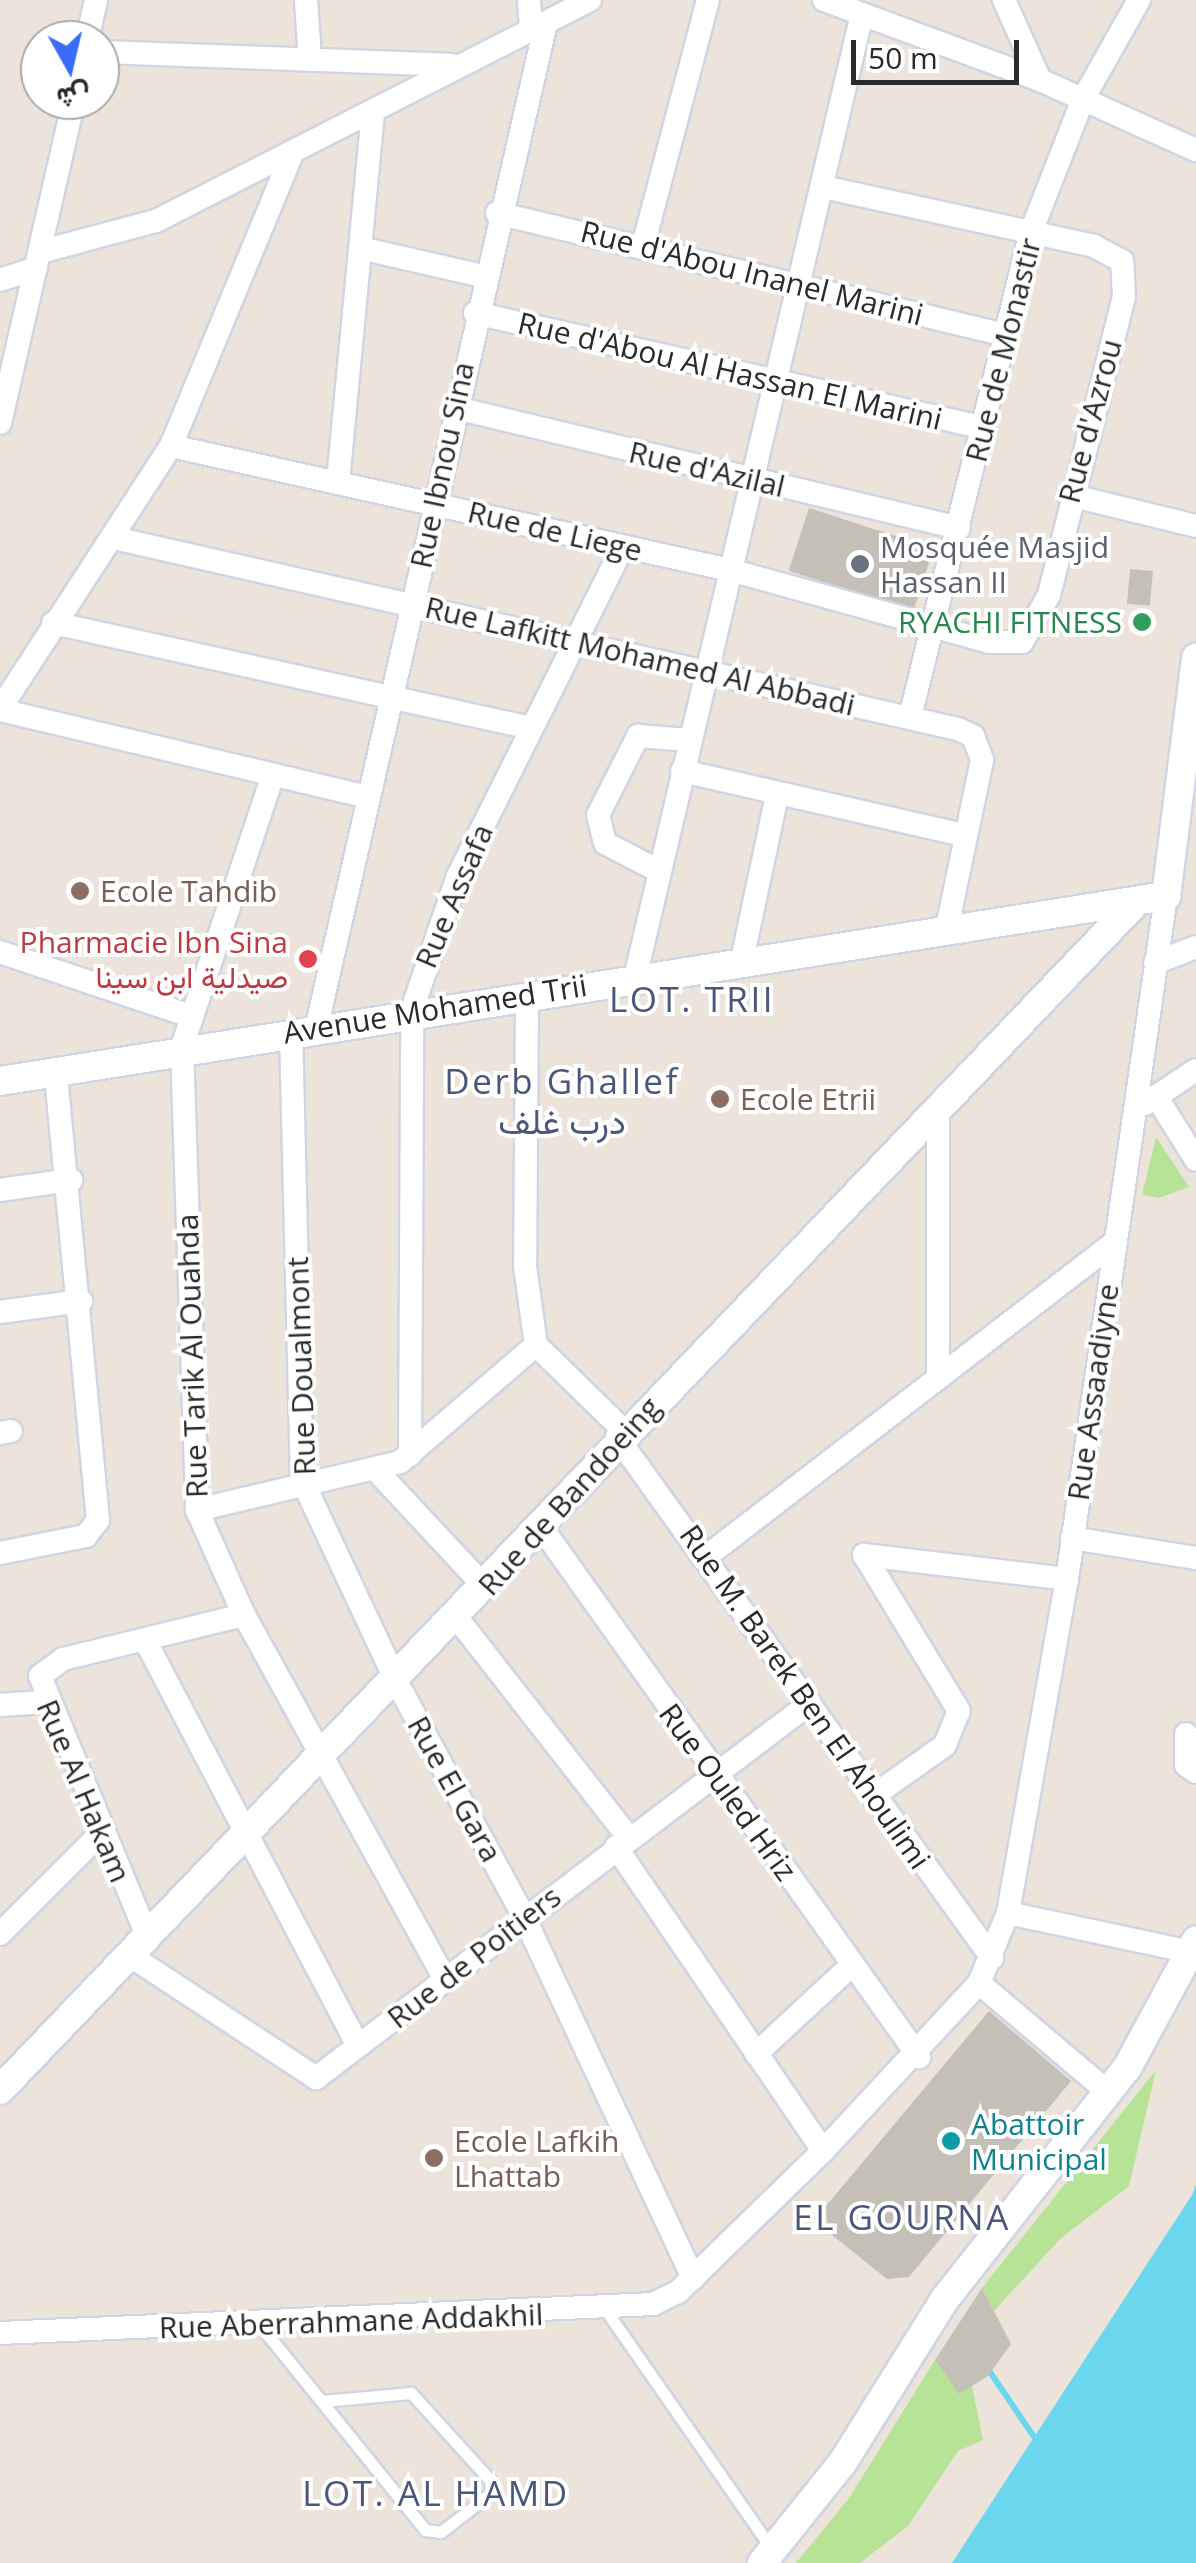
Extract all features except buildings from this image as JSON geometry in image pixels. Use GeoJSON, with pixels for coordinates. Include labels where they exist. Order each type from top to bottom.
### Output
{"type":"FeatureCollection","features":[{"type":"Feature","properties":{"kind":"street"},"geometry":{"type":"LineString","coordinates":[[306,0],[310,60]]}},
{"type":"Feature","properties":{"kind":"street","name":"Rue Ibnou Sina"},"geometry":{"type":"LineString","coordinates":[[304,1028],[391,696],[456,408],[538,27],[529,0]]}},
{"type":"Feature","properties":{"kind":"street"},"geometry":{"type":"LineString","coordinates":[[0,280],[38,260],[156,222],[372,116],[452,65],[590,0]]}},
{"type":"Feature","properties":{"kind":"street"},"geometry":{"type":"LineString","coordinates":[[643,246],[708,0]]}},
{"type":"Feature","properties":{"kind":"street"},"geometry":{"type":"LineString","coordinates":[[824,0],[1040,80],[1196,150]]}},
{"type":"Feature","properties":{"kind":"street"},"geometry":{"type":"LineString","coordinates":[[1004,0],[1040,80]]}},
{"type":"Feature","properties":{"kind":"street","name":"Rue de Monastir"},"geometry":{"type":"LineString","coordinates":[[910,717],[937,626],[1031,232],[1082,99],[1139,0]]}},
{"type":"Feature","properties":{"kind":"street"},"geometry":{"type":"LineString","coordinates":[[635,978],[655,869],[705,676],[772,380],[800,284],[862,14]]}},
{"type":"Feature","properties":{"kind":"street"},"geometry":{"type":"LineString","coordinates":[[120,53],[452,65]]}},
{"type":"Feature","properties":{"kind":"street"},"geometry":{"type":"LineString","coordinates":[[338,482],[364,250],[372,116]]}},
{"type":"Feature","properties":{"kind":"street"},"geometry":{"type":"LineString","coordinates":[[0,424],[70,120]]}},
{"type":"Feature","properties":{"kind":"street"},"geometry":{"type":"LineString","coordinates":[[292,154],[170,446],[0,709],[363,796]]}},
{"type":"Feature","properties":{"kind":"street","name":"Rue d'Azrou"},"geometry":{"type":"LineString","coordinates":[[823,187],[1114,252],[1128,276],[1069,496],[1049,595],[1031,636],[1008,644],[937,626]]}},
{"type":"Feature","properties":{"kind":"street","name":"Rue d'Abou Inanel Marini"},"geometry":{"type":"LineString","coordinates":[[498,214],[1005,335]]}},
{"type":"Feature","properties":{"kind":"street"},"geometry":{"type":"LineString","coordinates":[[364,250],[483,276]]}},
{"type":"Feature","properties":{"kind":"street","name":"Rue d'Abou Al Hassan El Marini"},"geometry":{"type":"LineString","coordinates":[[475,314],[985,428]]}},
{"type":"Feature","properties":{"kind":"street","name":"Rue d'Azilal"},"geometry":{"type":"LineString","coordinates":[[456,408],[959,528]]}},
{"type":"Feature","properties":{"kind":"street","name":"Rue de Liege"},"geometry":{"type":"LineString","coordinates":[[170,446],[730,570],[937,626]]}},
{"type":"Feature","properties":{"kind":"street"},"geometry":{"type":"LineString","coordinates":[[1069,496],[1196,526]]}},
{"type":"Feature","properties":{"kind":"street","name":"Rue Lafkitt Mohamed Al Abbadi"},"geometry":{"type":"LineString","coordinates":[[114,538],[576,639],[705,676],[958,728],[980,748],[947,927]]}},
{"type":"Feature","properties":{"kind":"street","name":"Rue Assafa"},"geometry":{"type":"LineString","coordinates":[[410,1455],[412,1010],[438,924],[529,728],[623,547]]}},
{"type":"Feature","properties":{"kind":"street"},"geometry":{"type":"LineString","coordinates":[[53,623],[529,728]]}},
{"type":"Feature","properties":{"kind":"street"},"geometry":{"type":"LineString","coordinates":[[1168,883],[1186,824],[1196,658]]}},
{"type":"Feature","properties":{"kind":"street"},"geometry":{"type":"LineString","coordinates":[[655,869],[605,843],[598,815],[638,736],[654,731],[689,740]]}},
{"type":"Feature","properties":{"kind":"street"},"geometry":{"type":"LineString","coordinates":[[682,771],[964,835]]}},
{"type":"Feature","properties":{"kind":"street","name":"Rue Tarik Al Ouahda"},"geometry":{"type":"LineString","coordinates":[[273,775],[182,1046],[197,1510],[244,1615],[444,1978]]}},
{"type":"Feature","properties":{"kind":"street"},"geometry":{"type":"LineString","coordinates":[[742,960],[778,795]]}},
{"type":"Feature","properties":{"kind":"street","name":"Avenue Mohamed Trii"},"geometry":{"type":"LineString","coordinates":[[0,1081],[182,1046],[1137,901],[1168,883]]}},
{"type":"Feature","properties":{"kind":"street","name":"Rue Assaadiyne"},"geometry":{"type":"LineString","coordinates":[[823,2151],[919,2057],[979,1983],[1008,1913],[1067,1579],[1115,1242],[1147,1102],[1155,962],[1168,883]]}},
{"type":"Feature","properties":{"kind":"street","name":"Rue de Bandoeing"},"geometry":{"type":"LineString","coordinates":[[0,2090],[458,1618],[620,1433],[938,1114],[1137,901]]}},
{"type":"Feature","properties":{"kind":"street"},"geometry":{"type":"LineString","coordinates":[[1155,962],[1196,947]]}},
{"type":"Feature","properties":{"kind":"street"},"geometry":{"type":"LineString","coordinates":[[0,952],[190,1016]]}},
{"type":"Feature","properties":{"kind":"street"},"geometry":{"type":"LineString","coordinates":[[197,1510],[302,1480],[375,1469],[410,1455],[536,1345],[526,1266],[528,996]]}},
{"type":"Feature","properties":{"kind":"street","name":"Rue Doualmont"},"geometry":{"type":"LineString","coordinates":[[304,1028],[302,1480],[396,1680]]}},
{"type":"Feature","properties":{"kind":"street"},"geometry":{"type":"LineString","coordinates":[[1196,1070],[1147,1102],[1196,1160]]}},
{"type":"Feature","properties":{"kind":"street"},"geometry":{"type":"LineString","coordinates":[[0,1552],[96,1529],[72,1180],[56,1072]]}},
{"type":"Feature","properties":{"kind":"street"},"geometry":{"type":"LineString","coordinates":[[938,1114],[938,1377]]}},
{"type":"Feature","properties":{"kind":"street"},"geometry":{"type":"LineString","coordinates":[[0,1190],[72,1180]]}},
{"type":"Feature","properties":{"kind":"street"},"geometry":{"type":"LineString","coordinates":[[706,1556],[1115,1242]]}},
{"type":"Feature","properties":{"kind":"street"},"geometry":{"type":"LineString","coordinates":[[0,1312],[81,1301]]}},
{"type":"Feature","properties":{"kind":"street","name":"Rue M. Barek Ben El Ahoulimi"},"geometry":{"type":"LineString","coordinates":[[536,1345],[620,1433],[992,1958]]}},
{"type":"Feature","properties":{"kind":"street"},"geometry":{"type":"LineString","coordinates":[[375,1469],[486,1588]]}},
{"type":"Feature","properties":{"kind":"street","name":"Rue Ouled Hriz"},"geometry":{"type":"LineString","coordinates":[[540,1524],[714,1774],[919,2057]]}},
{"type":"Feature","properties":{"kind":"street"},"geometry":{"type":"LineString","coordinates":[[1072,1538],[1196,1558]]}},
{"type":"Feature","properties":{"kind":"street"},"geometry":{"type":"LineString","coordinates":[[874,1796],[945,1745],[959,1711],[864,1556],[1067,1579]]}},
{"type":"Feature","properties":{"kind":"street","name":"Rue Al Hakam"},"geometry":{"type":"LineString","coordinates":[[140,1947],[102,1832],[45,1702],[40,1676],[52,1662],[244,1615]]}},
{"type":"Feature","properties":{"kind":"street"},"geometry":{"type":"LineString","coordinates":[[458,1618],[622,1842],[756,2054],[823,2151]]}},
{"type":"Feature","properties":{"kind":"street"},"geometry":{"type":"LineString","coordinates":[[146,1642],[358,2046]]}},
{"type":"Feature","properties":{"kind":"street","name":"Rue El Gara"},"geometry":{"type":"LineString","coordinates":[[396,1680],[524,1917],[693,2278]]}},
{"type":"Feature","properties":{"kind":"street"},"geometry":{"type":"LineString","coordinates":[[0,1705],[45,1702]]}},
{"type":"Feature","properties":{"kind":"street","name":"Rue de Poitiers"},"geometry":{"type":"LineString","coordinates":[[140,1947],[309,2078],[358,2046],[810,1703]]}},
{"type":"Feature","properties":{"kind":"street"},"geometry":{"type":"LineString","coordinates":[[1186,1734],[1186,1765],[1196,1772]]}},
{"type":"Feature","properties":{"kind":"street"},"geometry":{"type":"LineString","coordinates":[[0,1934],[102,1832]]}},
{"type":"Feature","properties":{"kind":"street"},"geometry":{"type":"LineString","coordinates":[[768,2558],[843,2462],[944,2299],[1109,2092],[1193,1947],[1008,1913]]}},
{"type":"Feature","properties":{"kind":"street"},"geometry":{"type":"LineString","coordinates":[[756,2054],[852,1964]]}},
{"type":"Feature","properties":{"kind":"street"},"geometry":{"type":"LineString","coordinates":[[979,1983],[1109,2092]]}},
{"type":"Feature","properties":{"kind":"street","name":"Rue Aberrahmane Addakhil"},"geometry":{"type":"LineString","coordinates":[[0,2333],[607,2312],[654,2304],[693,2278],[823,2151]]}},
{"type":"Feature","properties":{"kind":"lane"},"geometry":{"type":"LineString","coordinates":[[607,2312],[768,2558]]}},
{"type":"Feature","properties":{"kind":"lane"},"geometry":{"type":"LineString","coordinates":[[258,2324],[430,2533],[491,2494],[490,2480],[410,2393],[322,2401]]}},
{"type":"Feature","properties":{"kind":"green space"},"geometry":{"type":"Polygon","coordinates":[[[1156,1137],[1189,1187],[1159,1198],[1142,1195],[1156,1137]]]}},
{"type":"Feature","properties":{"kind":"green space"},"geometry":{"type":"Polygon","coordinates":[[[1156,2070],[1129,2186],[1060,2239],[994,2311],[982,2288],[1156,2070]]]}},
{"type":"Feature","properties":{"kind":"green space"},"geometry":{"type":"Polygon","coordinates":[[[935,2360],[959,2393],[972,2386],[983,2440],[958,2451],[908,2526],[860,2563],[796,2563],[849,2498],[935,2360]]]}},
{"type":"Feature","properties":{"kind":"water"},"geometry":{"type":"Polygon","coordinates":[[[1196,2185],[1196,2563],[952,2563],[1192,2195],[1196,2185]]]}},
{"type":"Feature","properties":{"kind":"waterway"},"geometry":{"type":"LineString","coordinates":[[988,2369],[1034,2437]]}},
{"type":"Feature","properties":{"kind":"place","name":"Mosquée Masjid Hassan II"},"geometry":{"type":"Point","coordinates":[860,564]}},
{"type":"Feature","properties":{"kind":"place","name":"RYACHI FITNESS"},"geometry":{"type":"Point","coordinates":[1142,622]}},
{"type":"Feature","properties":{"kind":"place","name":"Ecole Tahdib"},"geometry":{"type":"Point","coordinates":[80,891]}},
{"type":"Feature","properties":{"kind":"place","name":"Pharmacie Ibn Sina صيدلية ابن سينا"},"geometry":{"type":"Point","coordinates":[308,959]}},
{"type":"Feature","properties":{"kind":"place","name":"Ecole Etrii"},"geometry":{"type":"Point","coordinates":[720,1099]}},
{"type":"Feature","properties":{"kind":"place","name":"Abattoir Municipal"},"geometry":{"type":"Point","coordinates":[951,2141]}},
{"type":"Feature","properties":{"kind":"place","name":"Ecole Lafkih Lhattab"},"geometry":{"type":"Point","coordinates":[434,2158]}},
{"type":"Feature","properties":{"kind":"district","name":"LOT. TRII"},"geometry":{"type":"Point","coordinates":[692,999]}},
{"type":"Feature","properties":{"kind":"district","name":"Derb Ghallef درب غلف"},"geometry":{"type":"Point","coordinates":[562,1101]}},
{"type":"Feature","properties":{"kind":"district","name":"EL GOURNA"},"geometry":{"type":"Point","coordinates":[902,2217]}},
{"type":"Feature","properties":{"kind":"district","name":"LOT. AL HAMD"},"geometry":{"type":"Point","coordinates":[436,2493]}}]}
